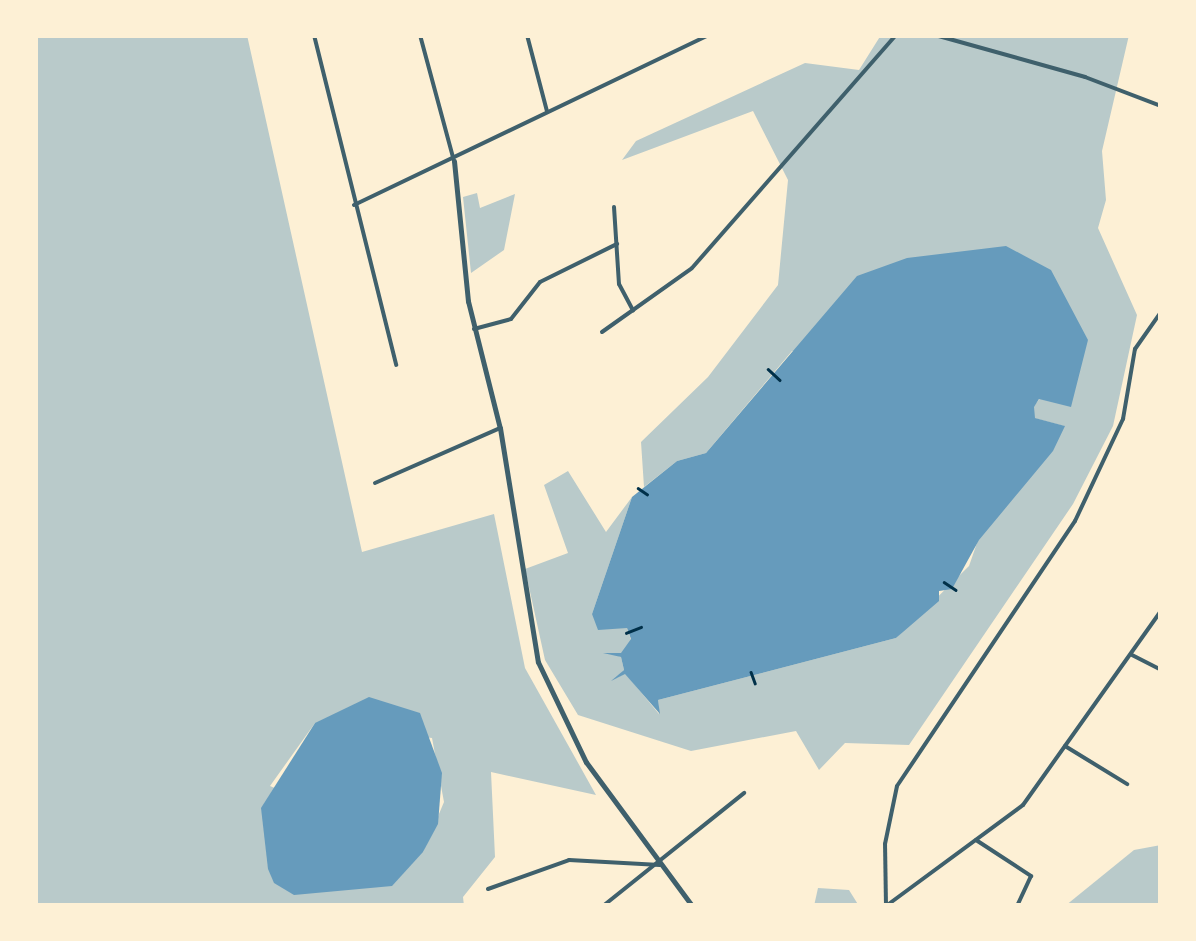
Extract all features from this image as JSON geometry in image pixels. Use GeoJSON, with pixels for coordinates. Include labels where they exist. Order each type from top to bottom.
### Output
{"type":"FeatureCollection","features":[{"type":"Feature","properties":{"kind":"street"},"geometry":{"type":"LineString","coordinates":[[314,35],[396,365]]}},
{"type":"Feature","properties":{"kind":"street"},"geometry":{"type":"LineString","coordinates":[[420,35],[454,160],[474,329],[500,428],[538,662],[586,762],[692,906]]}},
{"type":"Feature","properties":{"kind":"street"},"geometry":{"type":"LineString","coordinates":[[527,35],[547,112]]}},
{"type":"Feature","properties":{"kind":"street"},"geometry":{"type":"LineString","coordinates":[[354,205],[709,35]]}},
{"type":"Feature","properties":{"kind":"street"},"geometry":{"type":"LineString","coordinates":[[602,332],[692,268],[896,35]]}},
{"type":"Feature","properties":{"kind":"street"},"geometry":{"type":"LineString","coordinates":[[935,35],[1084,77],[1161,106]]}},
{"type":"Feature","properties":{"kind":"street"},"geometry":{"type":"LineString","coordinates":[[614,207],[622,293],[634,310]]}},
{"type":"Feature","properties":{"kind":"street"},"geometry":{"type":"LineString","coordinates":[[474,329],[512,319],[540,282],[617,244]]}},
{"type":"Feature","properties":{"kind":"street"},"geometry":{"type":"LineString","coordinates":[[886,906],[885,844],[897,786],[1076,521],[1123,419],[1135,349],[1161,312]]}},
{"type":"Feature","properties":{"kind":"street"},"geometry":{"type":"LineString","coordinates":[[375,482],[500,428]]}},
{"type":"Feature","properties":{"kind":"street"},"geometry":{"type":"LineString","coordinates":[[886,906],[1023,805],[1161,610]]}},
{"type":"Feature","properties":{"kind":"street"},"geometry":{"type":"LineString","coordinates":[[1132,655],[1161,670]]}},
{"type":"Feature","properties":{"kind":"street"},"geometry":{"type":"LineString","coordinates":[[1065,746],[1127,784]]}},
{"type":"Feature","properties":{"kind":"street"},"geometry":{"type":"LineString","coordinates":[[603,906],[660,865],[744,792]]}},
{"type":"Feature","properties":{"kind":"street"},"geometry":{"type":"LineString","coordinates":[[976,840],[1032,876],[1017,906]]}},
{"type":"Feature","properties":{"kind":"street"},"geometry":{"type":"LineString","coordinates":[[488,889],[569,860],[660,865]]}},
{"type":"Feature","properties":{"kind":"path"},"geometry":{"type":"LineString","coordinates":[[768,368],[780,380]]}},
{"type":"Feature","properties":{"kind":"path"},"geometry":{"type":"LineString","coordinates":[[638,488],[647,494]]}},
{"type":"Feature","properties":{"kind":"path"},"geometry":{"type":"LineString","coordinates":[[944,582],[956,590]]}},
{"type":"Feature","properties":{"kind":"path"},"geometry":{"type":"LineString","coordinates":[[626,632],[641,627]]}},
{"type":"Feature","properties":{"kind":"path"},"geometry":{"type":"LineString","coordinates":[[751,672],[754,683]]}},
{"type":"Feature","properties":{"kind":"shaded area"},"geometry":{"type":"Polygon","coordinates":[[[35,35],[247,35],[362,552],[494,514],[525,668],[596,795],[491,772],[495,857],[463,897],[464,906],[35,906],[35,35]],[[315,723],[270,786],[423,852],[444,802],[432,738],[315,723]]]}},
{"type":"Feature","properties":{"kind":"shaded area"},"geometry":{"type":"Polygon","coordinates":[[[881,35],[1129,35],[1102,151],[1106,200],[1098,228],[1137,315],[1113,426],[1073,504],[909,745],[845,743],[819,770],[796,731],[691,751],[578,715],[545,660],[525,569],[568,553],[544,485],[568,471],[606,532],[632,497],[592,614],[627,628],[631,640],[622,653],[611,653],[621,657],[624,670],[617,678],[625,673],[659,714],[658,700],[896,638],[969,566],[978,540],[1064,426],[1034,418],[1033,407],[1088,340],[792,351],[706,453],[677,461],[644,487],[641,442],[708,377],[778,285],[788,180],[753,111],[622,160],[636,141],[805,63],[859,70],[881,35]]]}},
{"type":"Feature","properties":{"kind":"shaded area"},"geometry":{"type":"Polygon","coordinates":[[[477,193],[480,208],[515,194],[504,250],[471,273],[463,197],[477,193]]]}},
{"type":"Feature","properties":{"kind":"shaded area"},"geometry":{"type":"Polygon","coordinates":[[[1161,845],[1161,906],[1065,906],[1134,850],[1161,845]]]}},
{"type":"Feature","properties":{"kind":"shaded area"},"geometry":{"type":"Polygon","coordinates":[[[818,888],[849,890],[859,906],[814,906],[818,888]]]}},
{"type":"Feature","properties":{"kind":"water"},"geometry":{"type":"Polygon","coordinates":[[[1006,246],[1051,270],[1088,340],[1071,407],[1039,399],[1034,407],[1035,418],[1065,426],[1053,451],[979,540],[952,589],[939,591],[939,601],[896,638],[658,700],[660,714],[625,674],[611,681],[624,670],[621,657],[603,653],[621,653],[631,639],[627,628],[598,630],[592,614],[632,497],[677,461],[706,453],[857,276],[907,258],[1006,246]]]}},
{"type":"Feature","properties":{"kind":"water"},"geometry":{"type":"Polygon","coordinates":[[[369,697],[420,713],[442,773],[438,824],[423,852],[392,886],[294,895],[274,883],[268,869],[261,808],[315,723],[369,697]]]}}]}
